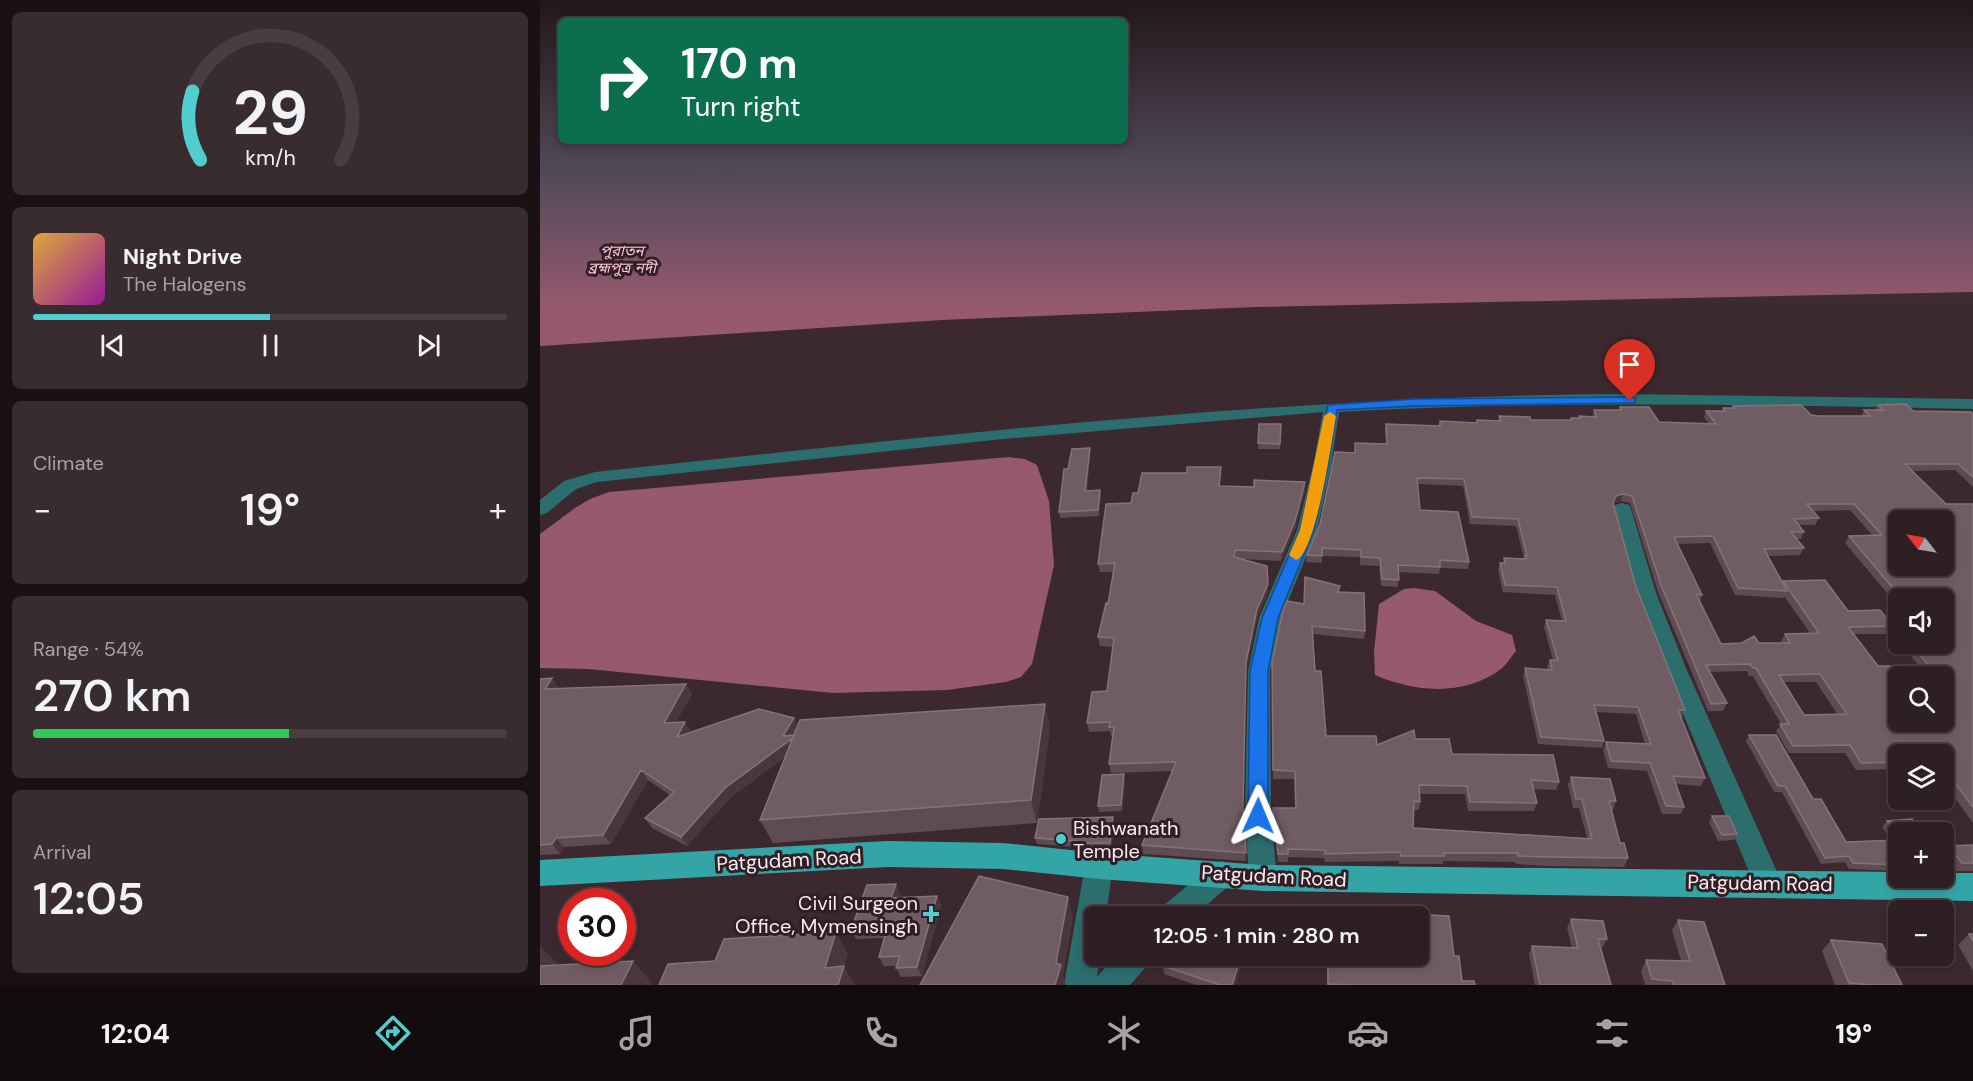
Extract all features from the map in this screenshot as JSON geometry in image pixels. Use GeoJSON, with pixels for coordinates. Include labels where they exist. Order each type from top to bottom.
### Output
{"type":"FeatureCollection","features":[{"type":"Feature","properties":{"kind":"main road","name":"Patgudam Road"},"geometry":{"type":"LineString","coordinates":[[540,873],[887,854],[1003,856],[1099,866],[1263,878],[1973,887]]}},
{"type":"Feature","properties":{"kind":"street"},"geometry":{"type":"LineString","coordinates":[[540,509],[570,485],[596,477],[1059,429],[1332,407],[1414,403],[1607,400],[1973,404]]}},
{"type":"Feature","properties":{"kind":"street"},"geometry":{"type":"LineString","coordinates":[[1263,878],[1258,816],[1259,671],[1270,618],[1307,530],[1322,466],[1332,407]]}},
{"type":"Feature","properties":{"kind":"street"},"geometry":{"type":"LineString","coordinates":[[1622,508],[1646,593],[1675,668],[1768,883]]}},
{"type":"Feature","properties":{"kind":"street"},"geometry":{"type":"LineString","coordinates":[[1080,985],[1099,866]]}},
{"type":"Feature","properties":{"kind":"street"},"geometry":{"type":"LineString","coordinates":[[1185,906],[1222,874]]}},
{"type":"Feature","properties":{"kind":"street"},"geometry":{"type":"LineString","coordinates":[[1109,985],[1126,966]]}},
{"type":"Feature","properties":{"kind":"water","name":"পুরাতন ব্রহ্মপুত্র নদী"},"geometry":{"type":"Polygon","coordinates":[[[540,217],[1973,217],[1973,292],[1256,307],[942,320],[540,346],[540,217]]]}},
{"type":"Feature","properties":{"kind":"water"},"geometry":{"type":"Polygon","coordinates":[[[1009,457],[1025,459],[1037,465],[1049,501],[1054,565],[1032,664],[1021,677],[1006,682],[947,690],[833,693],[588,669],[540,668],[540,534],[590,499],[609,492],[1009,457]]]}},
{"type":"Feature","properties":{"kind":"water"},"geometry":{"type":"Polygon","coordinates":[[[1404,589],[1435,591],[1476,621],[1512,635],[1516,651],[1503,667],[1487,678],[1455,688],[1422,688],[1375,675],[1374,652],[1379,604],[1404,589]]]}},
{"type":"Feature","properties":{"kind":"building"},"geometry":{"type":"Polygon","coordinates":[[[1906,404],[1913,411],[1971,412],[1973,414],[1973,477],[1958,464],[1905,464],[1946,504],[1973,504],[1973,807],[1954,782],[1954,744],[1888,744],[1888,762],[1861,763],[1850,745],[1793,746],[1780,724],[1789,724],[1756,668],[1750,664],[1706,665],[1727,703],[1711,704],[1661,585],[1632,496],[1623,494],[1616,496],[1613,503],[1636,587],[1685,710],[1678,710],[1705,778],[1673,776],[1684,807],[1666,806],[1650,763],[1611,761],[1606,742],[1651,744],[1638,707],[1594,705],[1604,741],[1541,737],[1525,668],[1552,670],[1550,660],[1558,660],[1546,620],[1566,621],[1557,587],[1505,585],[1500,563],[1505,563],[1504,558],[1526,559],[1525,556],[1527,556],[1518,519],[1472,517],[1464,479],[1417,478],[1420,510],[1458,512],[1469,562],[1440,560],[1440,567],[1398,565],[1399,580],[1382,579],[1380,558],[1361,557],[1361,550],[1322,548],[1322,556],[1307,555],[1320,524],[1335,452],[1355,453],[1355,443],[1387,444],[1386,424],[1440,426],[1440,421],[1477,423],[1477,420],[1501,421],[1499,416],[1530,417],[1531,420],[1572,420],[1571,418],[1580,418],[1579,416],[1597,417],[1594,410],[1621,410],[1620,407],[1649,407],[1659,422],[1716,424],[1706,411],[1725,411],[1723,408],[1735,408],[1733,406],[1801,405],[1811,415],[1818,416],[1870,416],[1864,410],[1883,410],[1878,405],[1906,404]],[[1807,504],[1819,518],[1794,519],[1804,532],[1791,532],[1804,548],[1764,549],[1787,591],[1738,588],[1713,536],[1674,537],[1702,595],[1696,594],[1721,644],[1742,643],[1754,636],[1759,643],[1790,643],[1785,634],[1819,633],[1783,581],[1825,580],[1848,611],[1880,610],[1888,620],[1888,626],[1848,627],[1878,666],[1888,666],[1888,732],[1954,732],[1954,666],[1929,666],[1919,654],[1954,654],[1954,634],[1956,634],[1954,632],[1954,588],[1892,587],[1849,536],[1882,535],[1854,504],[1807,504]],[[1820,674],[1779,675],[1804,715],[1847,714],[1820,674]]]}},
{"type":"Feature","properties":{"kind":"building"},"geometry":{"type":"Polygon","coordinates":[[[1259,424],[1281,424],[1280,444],[1258,443],[1259,424]]]}},
{"type":"Feature","properties":{"kind":"building"},"geometry":{"type":"Polygon","coordinates":[[[1090,448],[1085,491],[1100,490],[1098,510],[1059,512],[1064,469],[1068,469],[1072,449],[1090,448]]]}},
{"type":"Feature","properties":{"kind":"building"},"geometry":{"type":"Polygon","coordinates":[[[1187,467],[1221,467],[1219,486],[1254,487],[1254,480],[1305,482],[1295,521],[1282,552],[1235,550],[1234,557],[1267,566],[1268,584],[1257,609],[1246,662],[1243,807],[1246,853],[1142,845],[1176,762],[1109,764],[1114,727],[1109,727],[1110,722],[1087,723],[1092,692],[1107,691],[1114,638],[1098,637],[1106,603],[1108,604],[1115,563],[1098,564],[1106,504],[1131,503],[1133,493],[1138,493],[1142,473],[1187,473],[1187,467]]]}},
{"type":"Feature","properties":{"kind":"building"},"geometry":{"type":"Polygon","coordinates":[[[1305,577],[1340,586],[1337,592],[1364,593],[1365,631],[1312,626],[1315,671],[1321,671],[1326,736],[1376,736],[1377,745],[1414,730],[1415,739],[1449,739],[1452,754],[1553,755],[1559,782],[1531,780],[1537,803],[1470,802],[1467,786],[1419,785],[1420,802],[1414,801],[1413,828],[1592,839],[1582,799],[1576,799],[1571,777],[1610,779],[1616,801],[1609,801],[1620,843],[1624,843],[1628,858],[1518,856],[1518,853],[1444,853],[1444,856],[1401,856],[1400,852],[1325,854],[1325,850],[1288,849],[1288,854],[1278,854],[1273,808],[1296,808],[1295,771],[1273,770],[1272,663],[1287,601],[1304,604],[1305,577]]]}},
{"type":"Feature","properties":{"kind":"building"},"geometry":{"type":"Polygon","coordinates":[[[552,678],[545,689],[686,684],[664,723],[685,722],[677,737],[759,709],[794,718],[783,736],[794,735],[794,737],[725,788],[681,837],[645,818],[674,792],[641,770],[603,835],[556,838],[552,844],[540,845],[540,679],[552,678]]]}},
{"type":"Feature","properties":{"kind":"building"},"geometry":{"type":"Polygon","coordinates":[[[1045,704],[1031,800],[760,820],[800,720],[1045,704]]]}},
{"type":"Feature","properties":{"kind":"building"},"geometry":{"type":"Polygon","coordinates":[[[1749,735],[1776,735],[1813,799],[1821,799],[1846,842],[1888,840],[1888,865],[1853,863],[1849,856],[1825,858],[1785,786],[1778,786],[1749,735]]]}},
{"type":"Feature","properties":{"kind":"building"},"geometry":{"type":"Polygon","coordinates":[[[1124,774],[1121,805],[1098,806],[1102,775],[1124,774]]]}},
{"type":"Feature","properties":{"kind":"building"},"geometry":{"type":"Polygon","coordinates":[[[1712,816],[1729,816],[1737,834],[1722,835],[1712,816]]]}},
{"type":"Feature","properties":{"kind":"building"},"geometry":{"type":"Polygon","coordinates":[[[1113,817],[1110,843],[1078,843],[1078,841],[1035,838],[1039,819],[1113,817]]]}},
{"type":"Feature","properties":{"kind":"building"},"geometry":{"type":"Polygon","coordinates":[[[1912,819],[1914,822],[1888,822],[1887,821],[1912,819]]]}},
{"type":"Feature","properties":{"kind":"building"},"geometry":{"type":"Polygon","coordinates":[[[1973,845],[1973,863],[1962,863],[1954,853],[1954,846],[1973,845]]]}},
{"type":"Feature","properties":{"kind":"building"},"geometry":{"type":"Polygon","coordinates":[[[979,876],[1068,897],[1056,963],[1061,965],[1055,985],[920,985],[979,876]]]}},
{"type":"Feature","properties":{"kind":"building"},"geometry":{"type":"Polygon","coordinates":[[[896,884],[891,898],[937,896],[917,967],[896,968],[900,956],[879,957],[887,929],[851,930],[867,885],[896,884]]]}},
{"type":"Feature","properties":{"kind":"building"},"geometry":{"type":"Polygon","coordinates":[[[1429,915],[1449,916],[1454,956],[1459,956],[1462,981],[1474,981],[1475,985],[1352,985],[1328,984],[1328,966],[1429,966],[1429,915]]]}},
{"type":"Feature","properties":{"kind":"building"},"geometry":{"type":"Polygon","coordinates":[[[1571,919],[1603,921],[1607,939],[1598,939],[1611,985],[1540,985],[1532,946],[1578,948],[1571,919]]]}},
{"type":"Feature","properties":{"kind":"building"},"geometry":{"type":"Polygon","coordinates":[[[1678,920],[1704,922],[1725,985],[1674,985],[1673,981],[1652,979],[1646,960],[1690,961],[1678,920]]]}},
{"type":"Feature","properties":{"kind":"building"},"geometry":{"type":"Polygon","coordinates":[[[836,932],[825,968],[844,966],[838,985],[659,985],[668,964],[715,961],[724,939],[836,932]]]}},
{"type":"Feature","properties":{"kind":"building"},"geometry":{"type":"Polygon","coordinates":[[[1831,940],[1882,944],[1888,956],[1888,966],[1893,966],[1902,985],[1872,985],[1849,983],[1831,940]]]}},
{"type":"Feature","properties":{"kind":"building"},"geometry":{"type":"Polygon","coordinates":[[[540,966],[630,966],[621,985],[540,985],[540,966]]]}},
{"type":"Feature","properties":{"kind":"building"},"geometry":{"type":"Polygon","coordinates":[[[1163,966],[1238,966],[1232,985],[1220,985],[1163,966]]]}},
{"type":"Feature","properties":{"kind":"slow traffic"},"geometry":{"type":"LineString","coordinates":[[1296,555],[1307,530],[1322,466],[1330,416]]}},
{"type":"Feature","properties":{"kind":"place","name":"Bishwanath Temple"},"geometry":{"type":"Point","coordinates":[1061,839]}},
{"type":"Feature","properties":{"kind":"place","name":"Civil Surgeon Office, Mymensingh"},"geometry":{"type":"Point","coordinates":[931,914]}},
{"type":"Feature","properties":{"kind":"route"},"geometry":{"type":"LineString","coordinates":[[1258,816],[1259,671],[1270,618],[1307,530],[1322,466],[1332,407],[1414,403],[1630,401]]}}]}
